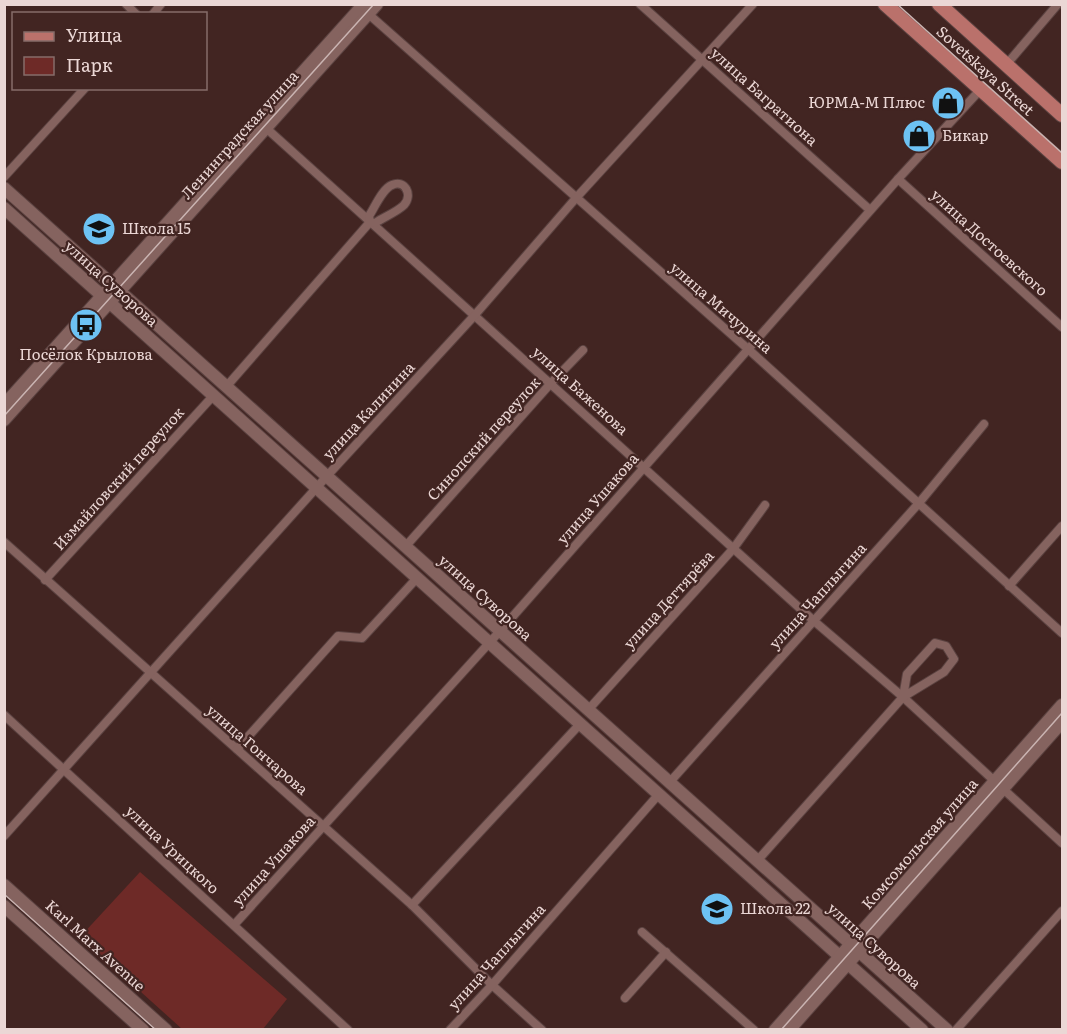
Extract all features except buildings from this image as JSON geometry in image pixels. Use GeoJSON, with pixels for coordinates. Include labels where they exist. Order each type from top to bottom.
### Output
{"type":"FeatureCollection","features":[{"type":"Feature","properties":{"kind":"main road","name":"Sovetskaya Street"},"geometry":{"type":"LineString","coordinates":[[885,4],[1062,162]]}},
{"type":"Feature","properties":{"kind":"main road","name":"Sovetskaya Street"},"geometry":{"type":"LineString","coordinates":[[939,4],[1062,115]]}},
{"type":"Feature","properties":{"kind":"main road","name":"Ленинградская улица"},"geometry":{"type":"LineString","coordinates":[[116,288],[266,128],[366,7]]}},
{"type":"Feature","properties":{"kind":"main road","name":"Ленинградская улица"},"geometry":{"type":"LineString","coordinates":[[4,405],[106,299],[366,7]]}},
{"type":"Feature","properties":{"kind":"main road","name":"улица Суворова"},"geometry":{"type":"LineString","coordinates":[[4,188],[947,1029]]}},
{"type":"Feature","properties":{"kind":"main road","name":"улица Суворова"},"geometry":{"type":"LineString","coordinates":[[4,208],[922,1029]]}},
{"type":"Feature","properties":{"kind":"main road","name":"Ленинградская улица"},"geometry":{"type":"LineString","coordinates":[[4,420],[106,299]]}},
{"type":"Feature","properties":{"kind":"main road","name":"Комсомольская улица"},"geometry":{"type":"LineString","coordinates":[[999,785],[1062,705]]}},
{"type":"Feature","properties":{"kind":"main road","name":"Комсомольская улица"},"geometry":{"type":"LineString","coordinates":[[789,1029],[854,948],[999,785],[1062,722]]}},
{"type":"Feature","properties":{"kind":"main road","name":"Karl Marx Avenue"},"geometry":{"type":"LineString","coordinates":[[4,885],[166,1029]]}},
{"type":"Feature","properties":{"kind":"main road","name":"Karl Marx Avenue"},"geometry":{"type":"LineString","coordinates":[[4,906],[143,1029]]}},
{"type":"Feature","properties":{"kind":"main road","name":"Комсомольская улица"},"geometry":{"type":"LineString","coordinates":[[775,1029],[844,960]]}},
{"type":"Feature","properties":{"kind":"street","name":"улица Багратиона"},"geometry":{"type":"LineString","coordinates":[[639,4],[870,210]]}},
{"type":"Feature","properties":{"kind":"street","name":"улица Калинина"},"geometry":{"type":"LineString","coordinates":[[4,836],[753,4]]}},
{"type":"Feature","properties":{"kind":"street"},"geometry":{"type":"LineString","coordinates":[[1006,65],[1058,4]]}},
{"type":"Feature","properties":{"kind":"street","name":"улица Мичурина"},"geometry":{"type":"LineString","coordinates":[[366,7],[1062,633]]}},
{"type":"Feature","properties":{"kind":"street","name":"улица Ушакова"},"geometry":{"type":"LineString","coordinates":[[234,925],[500,631],[870,210],[981,89]]}},
{"type":"Feature","properties":{"kind":"street"},"geometry":{"type":"LineString","coordinates":[[4,177],[83,90]]}},
{"type":"Feature","properties":{"kind":"street","name":"улица Баженова"},"geometry":{"type":"LineString","coordinates":[[266,128],[733,549],[903,697],[1062,843]]}},
{"type":"Feature","properties":{"kind":"street","name":"улица Достоевского"},"geometry":{"type":"LineString","coordinates":[[898,179],[1062,327]]}},
{"type":"Feature","properties":{"kind":"street"},"geometry":{"type":"LineString","coordinates":[[393,184],[405,186],[408,200],[403,206],[375,223],[370,222],[369,216],[386,189],[393,184]]}},
{"type":"Feature","properties":{"kind":"street"},"geometry":{"type":"LineString","coordinates":[[226,387],[370,222]]}},
{"type":"Feature","properties":{"kind":"street","name":"Синопский переулок"},"geometry":{"type":"LineString","coordinates":[[405,547],[583,350]]}},
{"type":"Feature","properties":{"kind":"street","name":"Измайловский переулок"},"geometry":{"type":"LineString","coordinates":[[45,580],[213,396]]}},
{"type":"Feature","properties":{"kind":"street","name":"улица Чаплыгина"},"geometry":{"type":"LineString","coordinates":[[669,783],[919,503],[984,424]]}},
{"type":"Feature","properties":{"kind":"street","name":"улица Дегтярёва"},"geometry":{"type":"LineString","coordinates":[[588,710],[733,549],[765,505]]}},
{"type":"Feature","properties":{"kind":"street"},"geometry":{"type":"LineString","coordinates":[[1009,586],[1062,526]]}},
{"type":"Feature","properties":{"kind":"street","name":"улица Гончарова"},"geometry":{"type":"LineString","coordinates":[[4,542],[412,905],[492,985],[542,1029]]}},
{"type":"Feature","properties":{"kind":"street"},"geometry":{"type":"LineString","coordinates":[[237,749],[338,636],[362,638],[417,578]]}},
{"type":"Feature","properties":{"kind":"street"},"geometry":{"type":"LineString","coordinates":[[757,861],[903,697],[944,672],[954,659],[946,646],[935,643],[907,674],[903,697]]}},
{"type":"Feature","properties":{"kind":"street","name":"улица Урицкого"},"geometry":{"type":"LineString","coordinates":[[4,715],[348,1029]]}},
{"type":"Feature","properties":{"kind":"street"},"geometry":{"type":"LineString","coordinates":[[412,905],[580,724]]}},
{"type":"Feature","properties":{"kind":"street","name":"улица Чаплыгина"},"geometry":{"type":"LineString","coordinates":[[450,1029],[492,985],[659,794]]}},
{"type":"Feature","properties":{"kind":"street"},"geometry":{"type":"LineString","coordinates":[[956,1029],[1062,911]]}},
{"type":"Feature","properties":{"kind":"street"},"geometry":{"type":"LineString","coordinates":[[642,932],[754,1029]]}},
{"type":"Feature","properties":{"kind":"street"},"geometry":{"type":"LineString","coordinates":[[625,998],[666,952]]}},
{"type":"Feature","properties":{"kind":"green space"},"geometry":{"type":"Polygon","coordinates":[[[140,872],[287,999],[263,1029],[182,1029],[80,937],[140,872]]]}},
{"type":"Feature","properties":{"kind":"tram line"},"geometry":{"type":"LineString","coordinates":[[4,416],[374,4]]}},
{"type":"Feature","properties":{"kind":"tram line"},"geometry":{"type":"LineString","coordinates":[[897,4],[1062,153]]}},
{"type":"Feature","properties":{"kind":"tram line"},"geometry":{"type":"LineString","coordinates":[[781,1030],[1062,713]]}},
{"type":"Feature","properties":{"kind":"tram line"},"geometry":{"type":"LineString","coordinates":[[4,894],[156,1030]]}},
{"type":"Feature","properties":{"kind":"place","name":"ЮРМА-М Плюс"},"geometry":{"type":"Point","coordinates":[948,103]}},
{"type":"Feature","properties":{"kind":"place","name":"Бикар"},"geometry":{"type":"Point","coordinates":[919,136]}},
{"type":"Feature","properties":{"kind":"place","name":"Школа 15"},"geometry":{"type":"Point","coordinates":[99,229]}},
{"type":"Feature","properties":{"kind":"place","name":"Посёлок Крылова"},"geometry":{"type":"Point","coordinates":[86,325]}},
{"type":"Feature","properties":{"kind":"place","name":"Школа 22"},"geometry":{"type":"Point","coordinates":[717,909]}}]}
